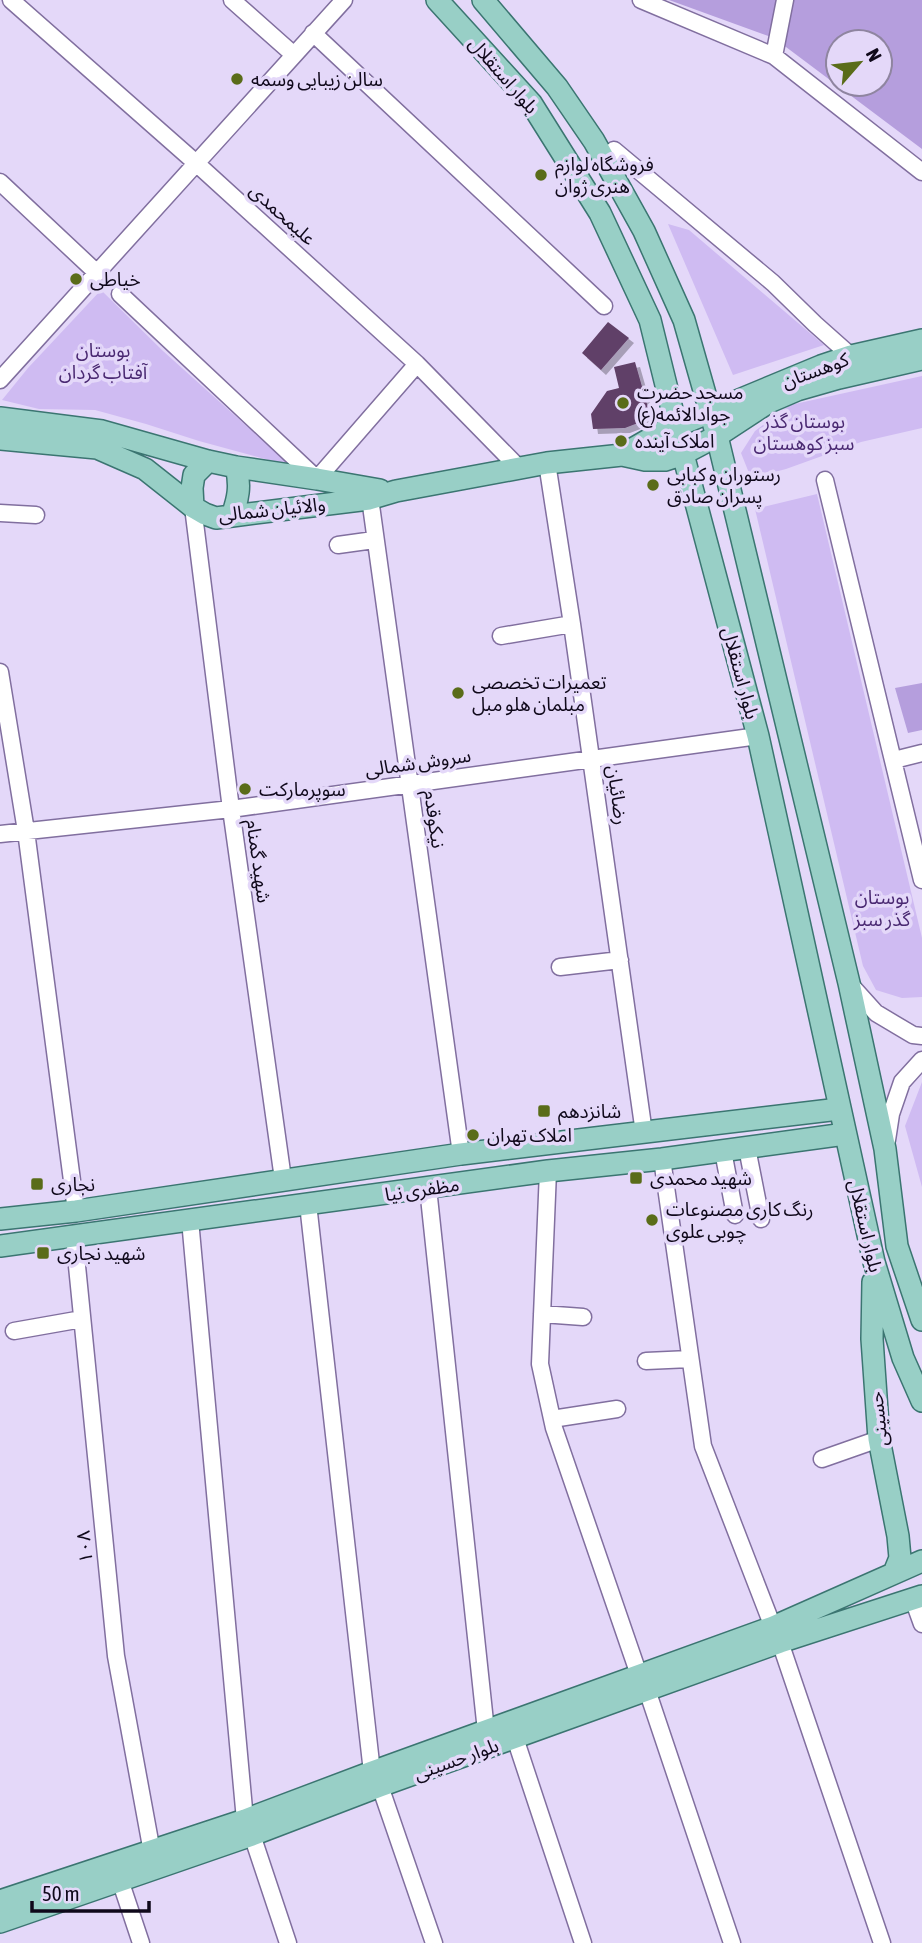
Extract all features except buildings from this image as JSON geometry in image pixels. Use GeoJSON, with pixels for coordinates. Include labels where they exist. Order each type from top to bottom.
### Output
{"type":"FeatureCollection","features":[{"type":"Feature","properties":{"kind":"main road","name":"بلوار استقلال"},"geometry":{"type":"LineString","coordinates":[[437,0],[531,103],[600,213],[650,320],[758,736],[874,1262],[902,1358],[922,1401]]}},
{"type":"Feature","properties":{"kind":"main road","name":"بلوار استقلال"},"geometry":{"type":"LineString","coordinates":[[483,0],[557,87],[594,141],[644,231],[684,320],[711,411],[849,983],[885,1149],[897,1246],[922,1320]]}},
{"type":"Feature","properties":{"kind":"main road","name":"کوهستان"},"geometry":{"type":"LineString","coordinates":[[683,454],[717,436],[769,402],[922,340]]}},
{"type":"Feature","properties":{"kind":"main road","name":"کوهستان"},"geometry":{"type":"LineString","coordinates":[[676,427],[821,366],[922,359]]}},
{"type":"Feature","properties":{"kind":"main road","name":"والائیان شمالی"},"geometry":{"type":"LineString","coordinates":[[0,418],[102,431],[208,461],[317,479],[369,494]]}},
{"type":"Feature","properties":{"kind":"main road","name":"والائیان شمالی"},"geometry":{"type":"LineString","coordinates":[[622,455],[676,427]]}},
{"type":"Feature","properties":{"kind":"main road","name":"والائیان شمالی"},"geometry":{"type":"LineString","coordinates":[[0,439],[97,448],[145,469],[193,507],[216,517],[396,491],[547,463],[622,455],[645,460],[664,460],[683,454]]}},
{"type":"Feature","properties":{"kind":"main road"},"geometry":{"type":"LineString","coordinates":[[193,507],[194,475],[208,461]]}},
{"type":"Feature","properties":{"kind":"main road"},"geometry":{"type":"LineString","coordinates":[[232,516],[238,499],[240,480],[236,467]]}},
{"type":"Feature","properties":{"kind":"main road","name":"مظفری نیا"},"geometry":{"type":"LineString","coordinates":[[0,1219],[76,1211],[461,1154],[839,1109]]}},
{"type":"Feature","properties":{"kind":"main road"},"geometry":{"type":"LineString","coordinates":[[787,1115],[809,1125],[809,1133],[802,1140]]}},
{"type":"Feature","properties":{"kind":"main road","name":"مظفری نیا"},"geometry":{"type":"LineString","coordinates":[[0,1246],[548,1171],[662,1159],[845,1134]]}},
{"type":"Feature","properties":{"kind":"main road","name":"حسینی"},"geometry":{"type":"LineString","coordinates":[[874,1262],[872,1339],[878,1439],[898,1536],[900,1558],[894,1573]]}},
{"type":"Feature","properties":{"kind":"main road","name":"بلوار حسینی"},"geometry":{"type":"LineString","coordinates":[[776,1635],[922,1561]]}},
{"type":"Feature","properties":{"kind":"main road","name":"بلوار حسینی"},"geometry":{"type":"LineString","coordinates":[[0,1922],[120,1880],[248,1827],[376,1779],[486,1731],[643,1683],[776,1635],[919,1596]]}},
{"type":"Feature","properties":{"kind":"main road","name":"بلوار حسینی"},"geometry":{"type":"LineString","coordinates":[[376,1779],[515,1738],[643,1683]]}},
{"type":"Feature","properties":{"kind":"main road","name":"بلوار حسینی"},"geometry":{"type":"LineString","coordinates":[[0,1901],[152,1852],[248,1827]]}},
{"type":"Feature","properties":{"kind":"street","name":"علیمحمدی"},"geometry":{"type":"LineString","coordinates":[[11,0],[196,163],[417,364],[519,468]]}},
{"type":"Feature","properties":{"kind":"street"},"geometry":{"type":"LineString","coordinates":[[232,0],[293,55]]}},
{"type":"Feature","properties":{"kind":"street"},"geometry":{"type":"LineString","coordinates":[[3,369],[97,273],[344,0]]}},
{"type":"Feature","properties":{"kind":"street"},"geometry":{"type":"LineString","coordinates":[[640,0],[774,56],[922,172]]}},
{"type":"Feature","properties":{"kind":"street"},"geometry":{"type":"LineString","coordinates":[[774,56],[785,0]]}},
{"type":"Feature","properties":{"kind":"street"},"geometry":{"type":"LineString","coordinates":[[313,33],[604,306]]}},
{"type":"Feature","properties":{"kind":"street"},"geometry":{"type":"LineString","coordinates":[[614,150],[773,283],[858,364]]}},
{"type":"Feature","properties":{"kind":"street"},"geometry":{"type":"LineString","coordinates":[[0,182],[97,273]]}},
{"type":"Feature","properties":{"kind":"street"},"geometry":{"type":"LineString","coordinates":[[120,294],[317,479],[417,364]]}},
{"type":"Feature","properties":{"kind":"street","name":"رضائیان"},"geometry":{"type":"LineString","coordinates":[[547,463],[644,1133]]}},
{"type":"Feature","properties":{"kind":"street"},"geometry":{"type":"LineString","coordinates":[[825,480],[922,880]]}},
{"type":"Feature","properties":{"kind":"street","name":"نیکوقدم"},"geometry":{"type":"LineString","coordinates":[[369,494],[461,1154]]}},
{"type":"Feature","properties":{"kind":"street","name":"شهید گمنام"},"geometry":{"type":"LineString","coordinates":[[193,507],[231,809],[283,1180]]}},
{"type":"Feature","properties":{"kind":"street"},"geometry":{"type":"LineString","coordinates":[[0,513],[36,514]]}},
{"type":"Feature","properties":{"kind":"street"},"geometry":{"type":"LineString","coordinates":[[338,545],[374,540]]}},
{"type":"Feature","properties":{"kind":"street"},"geometry":{"type":"LineString","coordinates":[[501,636],[572,624]]}},
{"type":"Feature","properties":{"kind":"street"},"geometry":{"type":"LineString","coordinates":[[0,672],[26,831],[76,1211]]}},
{"type":"Feature","properties":{"kind":"street","name":"سروش شمالی"},"geometry":{"type":"LineString","coordinates":[[0,834],[231,809],[758,736]]}},
{"type":"Feature","properties":{"kind":"street"},"geometry":{"type":"LineString","coordinates":[[894,760],[922,753]]}},
{"type":"Feature","properties":{"kind":"street"},"geometry":{"type":"LineString","coordinates":[[559,967],[620,960]]}},
{"type":"Feature","properties":{"kind":"street"},"geometry":{"type":"LineString","coordinates":[[849,983],[876,1013],[913,1035],[922,1036]]}},
{"type":"Feature","properties":{"kind":"street"},"geometry":{"type":"LineString","coordinates":[[885,1149],[891,1114],[902,1082],[922,1060]]}},
{"type":"Feature","properties":{"kind":"street"},"geometry":{"type":"LineString","coordinates":[[747,1148],[761,1219]]}},
{"type":"Feature","properties":{"kind":"street"},"geometry":{"type":"LineString","coordinates":[[723,1151],[735,1215]]}},
{"type":"Feature","properties":{"kind":"street"},"geometry":{"type":"LineString","coordinates":[[662,1159],[703,1446],[776,1635],[882,1943]]}},
{"type":"Feature","properties":{"kind":"street"},"geometry":{"type":"LineString","coordinates":[[548,1171],[540,1364],[552,1419],[732,1943]]}},
{"type":"Feature","properties":{"kind":"street"},"geometry":{"type":"LineString","coordinates":[[428,1188],[486,1731]]}},
{"type":"Feature","properties":{"kind":"street"},"geometry":{"type":"LineString","coordinates":[[308,1204],[376,1779],[433,1943]]}},
{"type":"Feature","properties":{"kind":"street"},"geometry":{"type":"LineString","coordinates":[[190,1220],[248,1827],[288,1943]]}},
{"type":"Feature","properties":{"kind":"street","name":"۱۰۸"},"geometry":{"type":"LineString","coordinates":[[74,1236],[116,1656],[152,1852]]}},
{"type":"Feature","properties":{"kind":"street"},"geometry":{"type":"LineString","coordinates":[[542,1314],[583,1317]]}},
{"type":"Feature","properties":{"kind":"street"},"geometry":{"type":"LineString","coordinates":[[14,1331],[82,1319]]}},
{"type":"Feature","properties":{"kind":"street"},"geometry":{"type":"LineString","coordinates":[[646,1360],[690,1359]]}},
{"type":"Feature","properties":{"kind":"street"},"geometry":{"type":"LineString","coordinates":[[552,1419],[617,1409]]}},
{"type":"Feature","properties":{"kind":"street"},"geometry":{"type":"LineString","coordinates":[[822,1459],[878,1439]]}},
{"type":"Feature","properties":{"kind":"street"},"geometry":{"type":"LineString","coordinates":[[919,1596],[922,1624]]}},
{"type":"Feature","properties":{"kind":"street"},"geometry":{"type":"LineString","coordinates":[[515,1738],[583,1943]]}},
{"type":"Feature","properties":{"kind":"street"},"geometry":{"type":"LineString","coordinates":[[120,1880],[141,1943]]}},
{"type":"Feature","properties":{"kind":"green space"},"geometry":{"type":"Polygon","coordinates":[[[668,224],[689,230],[824,345],[733,375],[668,224]]]}},
{"type":"Feature","properties":{"kind":"green space","name":"بوستان آفتاب گردان"},"geometry":{"type":"Polygon","coordinates":[[[101,290],[163,351],[291,466],[95,410],[39,409],[2,400],[101,290]]]}},
{"type":"Feature","properties":{"kind":"green space","name":"بوستان گذر سبز کوهستان"},"geometry":{"type":"Polygon","coordinates":[[[922,376],[922,428],[861,442],[786,469],[751,478],[741,453],[755,431],[790,405],[922,376]]]}},
{"type":"Feature","properties":{"kind":"green space","name":"بوستان گذر سبز"},"geometry":{"type":"Polygon","coordinates":[[[817,494],[922,938],[922,997],[902,998],[876,990],[863,966],[755,509],[817,494]]]}},
{"type":"Feature","properties":{"kind":"green space"},"geometry":{"type":"Polygon","coordinates":[[[922,1082],[922,1187],[905,1126],[922,1082]]]}},
{"type":"Feature","properties":{"kind":"shaded area"},"geometry":{"type":"Polygon","coordinates":[[[669,0],[922,0],[922,149],[854,98],[894,98],[894,28],[824,28],[824,76],[774,38],[669,0]]]}},
{"type":"Feature","properties":{"kind":"shaded area"},"geometry":{"type":"Polygon","coordinates":[[[922,683],[922,730],[908,733],[895,688],[922,683]]]}},
{"type":"Feature","properties":{"kind":"place","name":"سالن زیبایی وسمه"},"geometry":{"type":"Point","coordinates":[237,79]}},
{"type":"Feature","properties":{"kind":"place","name":"فروشگاه لوازم هنری ژوان"},"geometry":{"type":"Point","coordinates":[541,175]}},
{"type":"Feature","properties":{"kind":"place","name":"خیاطی"},"geometry":{"type":"Point","coordinates":[76,279]}},
{"type":"Feature","properties":{"kind":"place","name":"مسجد حضرت جوادالائمه(ع)"},"geometry":{"type":"Point","coordinates":[623,403]}},
{"type":"Feature","properties":{"kind":"place","name":"املاک آینده"},"geometry":{"type":"Point","coordinates":[621,441]}},
{"type":"Feature","properties":{"kind":"place","name":"رستوران و کبابی پسران صادق"},"geometry":{"type":"Point","coordinates":[653,485]}},
{"type":"Feature","properties":{"kind":"place","name":"تعمیرات تخصصی مبلمان هلو مبل"},"geometry":{"type":"Point","coordinates":[458,693]}},
{"type":"Feature","properties":{"kind":"place","name":"سوپرمارکت"},"geometry":{"type":"Point","coordinates":[245,789]}},
{"type":"Feature","properties":{"kind":"place","name":"شانزدهم"},"geometry":{"type":"Point","coordinates":[544,1111]}},
{"type":"Feature","properties":{"kind":"place","name":"املاک تهران"},"geometry":{"type":"Point","coordinates":[473,1135]}},
{"type":"Feature","properties":{"kind":"place","name":"شهید محمدی"},"geometry":{"type":"Point","coordinates":[636,1178]}},
{"type":"Feature","properties":{"kind":"place","name":"نجاری"},"geometry":{"type":"Point","coordinates":[37,1184]}},
{"type":"Feature","properties":{"kind":"place","name":"رنگ کاری مصنوعات چوبی علوی"},"geometry":{"type":"Point","coordinates":[652,1220]}},
{"type":"Feature","properties":{"kind":"place","name":"شهید نجاری"},"geometry":{"type":"Point","coordinates":[43,1253]}}]}
